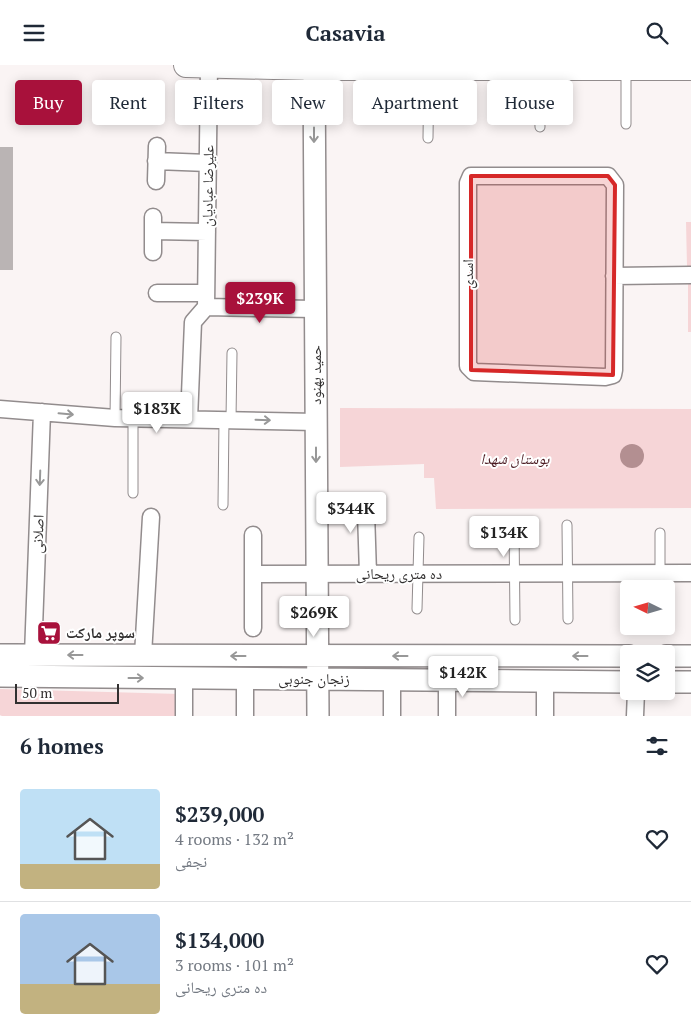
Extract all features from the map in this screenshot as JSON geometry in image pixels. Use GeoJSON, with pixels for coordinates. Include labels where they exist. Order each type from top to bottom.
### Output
{"type":"FeatureCollection","features":[{"type":"Feature","properties":{"kind":"main road"},"geometry":{"type":"LineString","coordinates":[[198,65],[635,67],[691,69]]}},
{"type":"Feature","properties":{"kind":"street","name":"علیرضا عبادیان"},"geometry":{"type":"LineString","coordinates":[[198,65],[208,163],[206,300]]}},
{"type":"Feature","properties":{"kind":"street","name":"حمید بهنود"},"geometry":{"type":"LineString","coordinates":[[314,67],[318,679]]}},
{"type":"Feature","properties":{"kind":"street"},"geometry":{"type":"LineString","coordinates":[[156,181],[156,153],[208,163]]}},
{"type":"Feature","properties":{"kind":"street","name":"اسدی"},"geometry":{"type":"LineString","coordinates":[[470,176],[608,176],[615,185],[614,275],[613,375],[605,377],[474,372],[471,370],[468,366],[468,183],[470,176]]}},
{"type":"Feature","properties":{"kind":"street"},"geometry":{"type":"LineString","coordinates":[[153,252],[153,224],[207,232]]}},
{"type":"Feature","properties":{"kind":"street"},"geometry":{"type":"LineString","coordinates":[[614,275],[691,275]]}},
{"type":"Feature","properties":{"kind":"street"},"geometry":{"type":"LineString","coordinates":[[157,293],[206,300],[316,309]]}},
{"type":"Feature","properties":{"kind":"street"},"geometry":{"type":"LineString","coordinates":[[189,419],[193,322],[206,300]]}},
{"type":"Feature","properties":{"kind":"street"},"geometry":{"type":"LineString","coordinates":[[0,409],[133,419],[228,419],[316,422]]}},
{"type":"Feature","properties":{"kind":"street","name":"اصلانی"},"geometry":{"type":"LineString","coordinates":[[33,655],[42,412]]}},
{"type":"Feature","properties":{"kind":"street"},"geometry":{"type":"LineString","coordinates":[[317,511],[366,512],[368,574]]}},
{"type":"Feature","properties":{"kind":"street"},"geometry":{"type":"LineString","coordinates":[[144,655],[151,517]]}},
{"type":"Feature","properties":{"kind":"street"},"geometry":{"type":"LineString","coordinates":[[253,535],[253,628]]}},
{"type":"Feature","properties":{"kind":"street","name":"ده متری ریحانی"},"geometry":{"type":"LineString","coordinates":[[664,580],[691,573]]}},
{"type":"Feature","properties":{"kind":"street","name":"ده متری ریحانی"},"geometry":{"type":"LineString","coordinates":[[253,574],[569,574],[647,580]]}},
{"type":"Feature","properties":{"kind":"street","name":"زنجان جنوبی"},"geometry":{"type":"LineString","coordinates":[[0,655],[620,656]]}},
{"type":"Feature","properties":{"kind":"street"},"geometry":{"type":"LineString","coordinates":[[675,656],[691,656]]}},
{"type":"Feature","properties":{"kind":"street","name":"زنجان جنوبی"},"geometry":{"type":"LineString","coordinates":[[0,677],[620,682]]}},
{"type":"Feature","properties":{"kind":"street"},"geometry":{"type":"LineString","coordinates":[[184,678],[184,716]]}},
{"type":"Feature","properties":{"kind":"street"},"geometry":{"type":"LineString","coordinates":[[245,679],[245,716]]}},
{"type":"Feature","properties":{"kind":"street"},"geometry":{"type":"LineString","coordinates":[[318,679],[318,716]]}},
{"type":"Feature","properties":{"kind":"street"},"geometry":{"type":"LineString","coordinates":[[392,680],[392,716]]}},
{"type":"Feature","properties":{"kind":"street"},"geometry":{"type":"LineString","coordinates":[[447,680],[447,716]]}},
{"type":"Feature","properties":{"kind":"street"},"geometry":{"type":"LineString","coordinates":[[545,681],[545,716]]}},
{"type":"Feature","properties":{"kind":"street"},"geometry":{"type":"LineString","coordinates":[[675,682],[691,682]]}},
{"type":"Feature","properties":{"kind":"street"},"geometry":{"type":"LineString","coordinates":[[635,716],[636,700]]}},
{"type":"Feature","properties":{"kind":"lane"},"geometry":{"type":"LineString","coordinates":[[428,138],[429,67]]}},
{"type":"Feature","properties":{"kind":"lane"},"geometry":{"type":"LineString","coordinates":[[534,67],[540,127]]}},
{"type":"Feature","properties":{"kind":"lane"},"geometry":{"type":"LineString","coordinates":[[626,123],[635,67]]}},
{"type":"Feature","properties":{"kind":"lane"},"geometry":{"type":"LineString","coordinates":[[115,418],[116,337]]}},
{"type":"Feature","properties":{"kind":"lane"},"geometry":{"type":"LineString","coordinates":[[223,505],[232,353]]}},
{"type":"Feature","properties":{"kind":"lane"},"geometry":{"type":"LineString","coordinates":[[133,419],[133,493]]}},
{"type":"Feature","properties":{"kind":"lane"},"geometry":{"type":"LineString","coordinates":[[567,525],[568,619]]}},
{"type":"Feature","properties":{"kind":"lane"},"geometry":{"type":"LineString","coordinates":[[514,527],[515,621]]}},
{"type":"Feature","properties":{"kind":"lane"},"geometry":{"type":"LineString","coordinates":[[660,533],[660,580]]}},
{"type":"Feature","properties":{"kind":"lane"},"geometry":{"type":"LineString","coordinates":[[417,609],[419,537]]}},
{"type":"Feature","properties":{"kind":"highlighted area"},"geometry":{"type":"Polygon","coordinates":[[[471,176],[608,176],[615,185],[613,375],[471,370],[471,176]]]}},
{"type":"Feature","properties":{"kind":"green space"},"geometry":{"type":"Polygon","coordinates":[[[686,222],[691,222],[691,266],[687,266],[686,222]]]}},
{"type":"Feature","properties":{"kind":"green space"},"geometry":{"type":"Polygon","coordinates":[[[688,282],[691,282],[691,332],[688,332],[688,282]]]}},
{"type":"Feature","properties":{"kind":"green space","name":"بوستان شهدا"},"geometry":{"type":"Polygon","coordinates":[[[340,408],[691,409],[691,508],[436,509],[434,478],[424,478],[424,464],[340,467],[340,408]]]}},
{"type":"Feature","properties":{"kind":"green space"},"geometry":{"type":"Polygon","coordinates":[[[0,689],[180,694],[180,716],[2,716],[0,715],[0,689]]]}},
{"type":"Feature","properties":{"kind":"shaded area"},"geometry":{"type":"Polygon","coordinates":[[[632,444],[641,447],[644,456],[641,465],[632,468],[623,465],[620,456],[623,447],[632,444]]]}},
{"type":"Feature","properties":{"kind":"building"},"geometry":{"type":"Polygon","coordinates":[[[0,147],[13,147],[13,270],[0,270],[0,147]]]}},
{"type":"Feature","properties":{"kind":"place","name":"سوپر مارکت"},"geometry":{"type":"Point","coordinates":[49,633]}}]}
